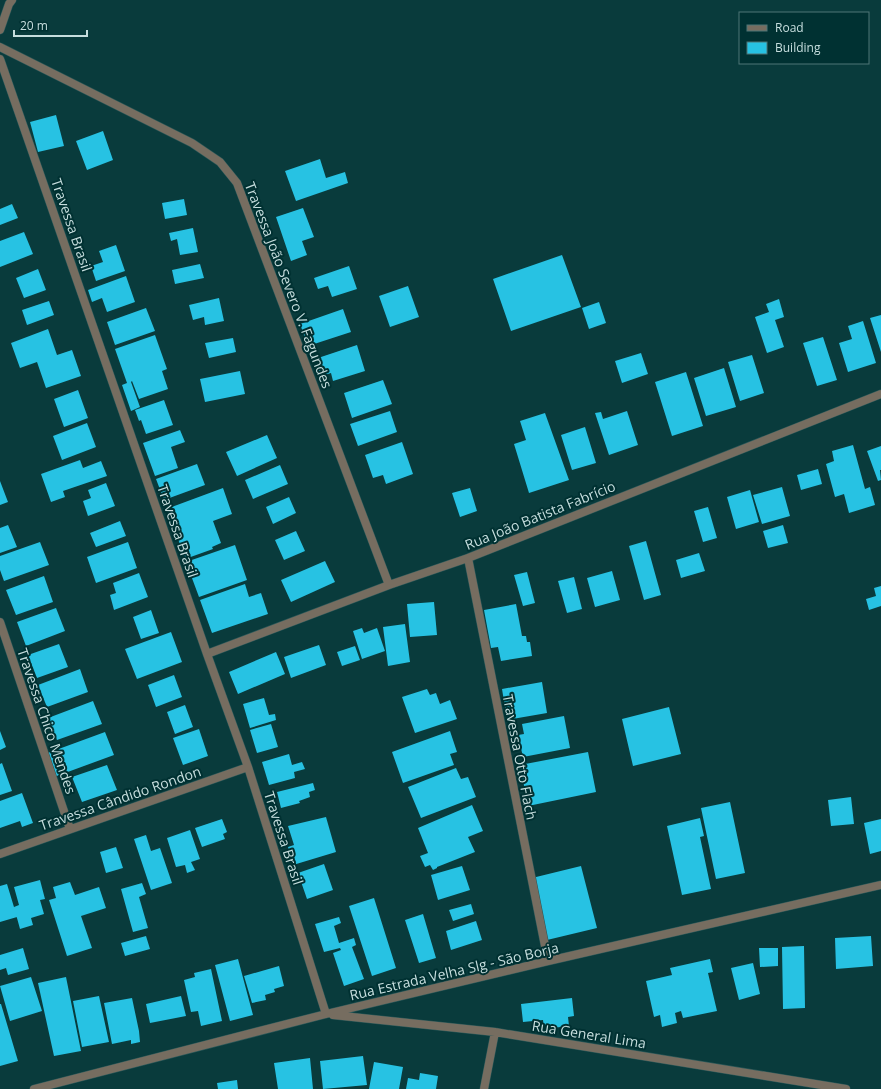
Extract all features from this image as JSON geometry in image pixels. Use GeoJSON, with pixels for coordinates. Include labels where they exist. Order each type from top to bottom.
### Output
{"type":"FeatureCollection","features":[{"type":"Feature","properties":{"kind":"street"},"geometry":{"type":"LineString","coordinates":[[0,30],[9,4],[12,0]]}},
{"type":"Feature","properties":{"kind":"street","name":"Travessa João Severo V. Fagundes"},"geometry":{"type":"LineString","coordinates":[[0,47],[192,144],[220,162],[237,183],[389,586]]}},
{"type":"Feature","properties":{"kind":"street","name":"Travessa Brasil"},"geometry":{"type":"LineString","coordinates":[[0,59],[207,654],[248,767],[326,1014]]}},
{"type":"Feature","properties":{"kind":"street","name":"Rua João Batista Fabrício"},"geometry":{"type":"LineString","coordinates":[[207,654],[468,558],[881,394]]}},
{"type":"Feature","properties":{"kind":"street","name":"Travessa Otto Flach"},"geometry":{"type":"LineString","coordinates":[[468,558],[548,962]]}},
{"type":"Feature","properties":{"kind":"street","name":"Travessa Chico Mendes"},"geometry":{"type":"LineString","coordinates":[[0,622],[70,829]]}},
{"type":"Feature","properties":{"kind":"street","name":"Travessa Cândido Rondon"},"geometry":{"type":"LineString","coordinates":[[0,854],[248,767]]}},
{"type":"Feature","properties":{"kind":"street","name":"Rua Estrada Velha Slg - São Borja"},"geometry":{"type":"LineString","coordinates":[[34,1089],[326,1014],[881,885]]}},
{"type":"Feature","properties":{"kind":"street","name":"Rua General Lima"},"geometry":{"type":"LineString","coordinates":[[326,1014],[495,1032],[846,1089]]}},
{"type":"Feature","properties":{"kind":"street"},"geometry":{"type":"LineString","coordinates":[[484,1089],[495,1032]]}},
{"type":"Feature","properties":{"kind":"building"},"geometry":{"type":"Polygon","coordinates":[[[56,115],[64,146],[38,152],[30,122],[56,115]]]}},
{"type":"Feature","properties":{"kind":"building"},"geometry":{"type":"Polygon","coordinates":[[[103,131],[113,160],[87,170],[76,141],[103,131]]]}},
{"type":"Feature","properties":{"kind":"building"},"geometry":{"type":"Polygon","coordinates":[[[320,159],[326,178],[345,172],[348,183],[296,201],[285,171],[320,159]]]}},
{"type":"Feature","properties":{"kind":"building"},"geometry":{"type":"Polygon","coordinates":[[[184,199],[187,215],[165,219],[162,203],[184,199]]]}},
{"type":"Feature","properties":{"kind":"building"},"geometry":{"type":"Polygon","coordinates":[[[12,204],[18,218],[0,225],[0,209],[12,204]]]}},
{"type":"Feature","properties":{"kind":"building"},"geometry":{"type":"Polygon","coordinates":[[[303,208],[314,237],[302,241],[307,255],[291,261],[276,217],[303,208]]]}},
{"type":"Feature","properties":{"kind":"building"},"geometry":{"type":"Polygon","coordinates":[[[193,228],[198,252],[180,255],[177,239],[171,241],[169,233],[193,228]]]}},
{"type":"Feature","properties":{"kind":"building"},"geometry":{"type":"Polygon","coordinates":[[[24,232],[33,254],[0,267],[0,241],[24,232]]]}},
{"type":"Feature","properties":{"kind":"building"},"geometry":{"type":"Polygon","coordinates":[[[116,245],[125,271],[96,281],[91,266],[103,262],[99,251],[116,245]]]}},
{"type":"Feature","properties":{"kind":"building"},"geometry":{"type":"Polygon","coordinates":[[[562,255],[581,307],[511,331],[493,279],[562,255]]]}},
{"type":"Feature","properties":{"kind":"building"},"geometry":{"type":"Polygon","coordinates":[[[200,264],[204,278],[175,284],[172,270],[200,264]]]}},
{"type":"Feature","properties":{"kind":"building"},"geometry":{"type":"Polygon","coordinates":[[[349,266],[357,289],[332,297],[328,286],[318,289],[314,278],[349,266]]]}},
{"type":"Feature","properties":{"kind":"building"},"geometry":{"type":"Polygon","coordinates":[[[38,269],[46,290],[24,298],[16,278],[38,269]]]}},
{"type":"Feature","properties":{"kind":"building"},"geometry":{"type":"Polygon","coordinates":[[[126,276],[135,302],[107,312],[102,298],[92,302],[88,290],[126,276]]]}},
{"type":"Feature","properties":{"kind":"building"},"geometry":{"type":"Polygon","coordinates":[[[408,286],[419,317],[390,327],[379,296],[408,286]]]}},
{"type":"Feature","properties":{"kind":"building"},"geometry":{"type":"Polygon","coordinates":[[[219,298],[224,321],[205,325],[204,317],[193,320],[189,305],[219,298]]]}},
{"type":"Feature","properties":{"kind":"building"},"geometry":{"type":"Polygon","coordinates":[[[779,299],[784,317],[775,320],[784,347],[767,353],[755,317],[769,312],[766,304],[779,299]]]}},
{"type":"Feature","properties":{"kind":"building"},"geometry":{"type":"Polygon","coordinates":[[[49,301],[54,315],[27,325],[22,310],[49,301]]]}},
{"type":"Feature","properties":{"kind":"building"},"geometry":{"type":"Polygon","coordinates":[[[599,302],[606,323],[589,329],[582,308],[599,302]]]}},
{"type":"Feature","properties":{"kind":"building"},"geometry":{"type":"Polygon","coordinates":[[[146,308],[155,331],[115,345],[107,322],[146,308]]]}},
{"type":"Feature","properties":{"kind":"building"},"geometry":{"type":"Polygon","coordinates":[[[343,309],[351,332],[308,346],[300,324],[343,309]]]}},
{"type":"Feature","properties":{"kind":"building"},"geometry":{"type":"Polygon","coordinates":[[[881,315],[881,352],[870,318],[881,315]]]}},
{"type":"Feature","properties":{"kind":"building"},"geometry":{"type":"Polygon","coordinates":[[[863,321],[876,363],[848,372],[839,343],[852,339],[848,326],[863,321]]]}},
{"type":"Feature","properties":{"kind":"building"},"geometry":{"type":"Polygon","coordinates":[[[48,329],[57,355],[72,350],[81,376],[46,388],[37,362],[20,368],[11,343],[48,329]]]}},
{"type":"Feature","properties":{"kind":"building"},"geometry":{"type":"Polygon","coordinates":[[[155,335],[167,369],[162,371],[168,389],[139,399],[132,381],[131,382],[140,407],[131,411],[122,385],[127,383],[115,349],[155,335]]]}},
{"type":"Feature","properties":{"kind":"building"},"geometry":{"type":"Polygon","coordinates":[[[823,337],[837,380],[817,386],[803,343],[823,337]]]}},
{"type":"Feature","properties":{"kind":"building"},"geometry":{"type":"Polygon","coordinates":[[[233,338],[236,352],[209,358],[205,343],[233,338]]]}},
{"type":"Feature","properties":{"kind":"building"},"geometry":{"type":"Polygon","coordinates":[[[357,345],[365,371],[333,381],[331,373],[318,377],[312,360],[357,345]]]}},
{"type":"Feature","properties":{"kind":"building"},"geometry":{"type":"Polygon","coordinates":[[[641,353],[648,374],[622,383],[615,361],[641,353]]]}},
{"type":"Feature","properties":{"kind":"building"},"geometry":{"type":"Polygon","coordinates":[[[752,355],[764,393],[740,401],[728,362],[752,355]]]}},
{"type":"Feature","properties":{"kind":"building"},"geometry":{"type":"Polygon","coordinates":[[[724,368],[736,407],[706,416],[694,378],[724,368]]]}},
{"type":"Feature","properties":{"kind":"building"},"geometry":{"type":"Polygon","coordinates":[[[240,371],[245,394],[205,402],[200,379],[240,371]]]}},
{"type":"Feature","properties":{"kind":"building"},"geometry":{"type":"Polygon","coordinates":[[[686,372],[703,426],[672,436],[655,382],[686,372]]]}},
{"type":"Feature","properties":{"kind":"building"},"geometry":{"type":"Polygon","coordinates":[[[383,380],[392,404],[352,418],[344,393],[383,380]]]}},
{"type":"Feature","properties":{"kind":"building"},"geometry":{"type":"Polygon","coordinates":[[[78,390],[88,418],[64,427],[54,399],[78,390]]]}},
{"type":"Feature","properties":{"kind":"building"},"geometry":{"type":"Polygon","coordinates":[[[164,400],[173,425],[146,434],[141,420],[139,421],[135,410],[164,400]]]}},
{"type":"Feature","properties":{"kind":"building"},"geometry":{"type":"Polygon","coordinates":[[[390,411],[397,432],[358,446],[350,424],[390,411]]]}},
{"type":"Feature","properties":{"kind":"building"},"geometry":{"type":"Polygon","coordinates":[[[627,411],[638,445],[609,455],[595,413],[601,412],[603,419],[627,411]]]}},
{"type":"Feature","properties":{"kind":"building"},"geometry":{"type":"Polygon","coordinates":[[[545,413],[569,480],[529,493],[514,444],[526,440],[520,421],[545,413]]]}},
{"type":"Feature","properties":{"kind":"building"},"geometry":{"type":"Polygon","coordinates":[[[87,423],[96,447],[62,460],[53,436],[87,423]]]}},
{"type":"Feature","properties":{"kind":"building"},"geometry":{"type":"Polygon","coordinates":[[[585,427],[596,463],[572,470],[561,435],[585,427]]]}},
{"type":"Feature","properties":{"kind":"building"},"geometry":{"type":"Polygon","coordinates":[[[180,430],[185,442],[171,447],[178,468],[155,476],[143,443],[180,430]]]}},
{"type":"Feature","properties":{"kind":"building"},"geometry":{"type":"Polygon","coordinates":[[[267,435],[277,458],[237,476],[226,452],[267,435]]]}},
{"type":"Feature","properties":{"kind":"building"},"geometry":{"type":"Polygon","coordinates":[[[402,442],[413,474],[386,484],[383,475],[373,478],[365,455],[402,442]]]}},
{"type":"Feature","properties":{"kind":"building"},"geometry":{"type":"Polygon","coordinates":[[[853,445],[865,489],[870,487],[875,505],[849,513],[844,494],[835,497],[826,464],[834,461],[832,451],[853,445]]]}},
{"type":"Feature","properties":{"kind":"building"},"geometry":{"type":"Polygon","coordinates":[[[881,446],[881,480],[878,481],[867,451],[881,446]]]}},
{"type":"Feature","properties":{"kind":"building"},"geometry":{"type":"Polygon","coordinates":[[[80,460],[83,468],[101,461],[107,476],[63,491],[65,497],[51,502],[41,474],[80,460]]]}},
{"type":"Feature","properties":{"kind":"building"},"geometry":{"type":"Polygon","coordinates":[[[197,464],[205,485],[164,500],[156,479],[197,464]]]}},
{"type":"Feature","properties":{"kind":"building"},"geometry":{"type":"Polygon","coordinates":[[[280,465],[288,484],[253,499],[245,480],[280,465]]]}},
{"type":"Feature","properties":{"kind":"building"},"geometry":{"type":"Polygon","coordinates":[[[818,469],[822,484],[801,490],[797,475],[818,469]]]}},
{"type":"Feature","properties":{"kind":"building"},"geometry":{"type":"Polygon","coordinates":[[[0,481],[8,502],[0,505],[0,481]]]}},
{"type":"Feature","properties":{"kind":"building"},"geometry":{"type":"Polygon","coordinates":[[[106,483],[115,506],[88,516],[83,501],[91,498],[88,490],[106,483]]]}},
{"type":"Feature","properties":{"kind":"building"},"geometry":{"type":"Polygon","coordinates":[[[782,487],[790,516],[762,524],[753,495],[782,487]]]}},
{"type":"Feature","properties":{"kind":"building"},"geometry":{"type":"Polygon","coordinates":[[[223,488],[232,514],[213,521],[221,543],[212,547],[213,549],[185,559],[169,508],[223,488]]]}},
{"type":"Feature","properties":{"kind":"building"},"geometry":{"type":"Polygon","coordinates":[[[470,488],[477,511],[460,517],[452,493],[470,488]]]}},
{"type":"Feature","properties":{"kind":"building"},"geometry":{"type":"Polygon","coordinates":[[[750,490],[759,522],[736,529],[727,497],[750,490]]]}},
{"type":"Feature","properties":{"kind":"building"},"geometry":{"type":"Polygon","coordinates":[[[289,497],[296,513],[273,524],[266,507],[289,497]]]}},
{"type":"Feature","properties":{"kind":"building"},"geometry":{"type":"Polygon","coordinates":[[[708,507],[717,538],[703,542],[694,511],[708,507]]]}},
{"type":"Feature","properties":{"kind":"building"},"geometry":{"type":"Polygon","coordinates":[[[120,521],[126,536],[96,547],[90,533],[120,521]]]}},
{"type":"Feature","properties":{"kind":"building"},"geometry":{"type":"Polygon","coordinates":[[[8,525],[17,547],[0,553],[0,528],[8,525]]]}},
{"type":"Feature","properties":{"kind":"building"},"geometry":{"type":"Polygon","coordinates":[[[783,525],[788,543],[768,548],[763,531],[783,525]]]}},
{"type":"Feature","properties":{"kind":"building"},"geometry":{"type":"Polygon","coordinates":[[[296,531],[305,551],[284,560],[275,540],[296,531]]]}},
{"type":"Feature","properties":{"kind":"building"},"geometry":{"type":"Polygon","coordinates":[[[646,541],[661,595],[644,600],[629,546],[646,541]]]}},
{"type":"Feature","properties":{"kind":"building"},"geometry":{"type":"Polygon","coordinates":[[[40,542],[49,565],[4,581],[0,570],[0,556],[40,542]]]}},
{"type":"Feature","properties":{"kind":"building"},"geometry":{"type":"Polygon","coordinates":[[[128,542],[137,568],[96,583],[87,557],[128,542]]]}},
{"type":"Feature","properties":{"kind":"building"},"geometry":{"type":"Polygon","coordinates":[[[235,545],[247,580],[199,597],[186,562],[235,545]]]}},
{"type":"Feature","properties":{"kind":"building"},"geometry":{"type":"Polygon","coordinates":[[[699,553],[705,571],[681,578],[676,560],[699,553]]]}},
{"type":"Feature","properties":{"kind":"building"},"geometry":{"type":"Polygon","coordinates":[[[325,561],[335,582],[291,602],[281,580],[325,561]]]}},
{"type":"Feature","properties":{"kind":"building"},"geometry":{"type":"Polygon","coordinates":[[[612,571],[620,600],[595,607],[587,578],[612,571]]]}},
{"type":"Feature","properties":{"kind":"building"},"geometry":{"type":"Polygon","coordinates":[[[527,572],[535,603],[523,606],[514,575],[527,572]]]}},
{"type":"Feature","properties":{"kind":"building"},"geometry":{"type":"Polygon","coordinates":[[[139,573],[148,597],[114,610],[110,595],[116,593],[113,583],[139,573]]]}},
{"type":"Feature","properties":{"kind":"building"},"geometry":{"type":"Polygon","coordinates":[[[44,576],[53,602],[16,615],[6,590],[44,576]]]}},
{"type":"Feature","properties":{"kind":"building"},"geometry":{"type":"Polygon","coordinates":[[[574,577],[582,609],[567,613],[558,581],[574,577]]]}},
{"type":"Feature","properties":{"kind":"building"},"geometry":{"type":"Polygon","coordinates":[[[245,584],[249,597],[261,593],[268,614],[212,633],[200,600],[245,584]]]}},
{"type":"Feature","properties":{"kind":"building"},"geometry":{"type":"Polygon","coordinates":[[[881,586],[881,606],[869,610],[866,599],[876,596],[874,588],[881,586]]]}},
{"type":"Feature","properties":{"kind":"building"},"geometry":{"type":"Polygon","coordinates":[[[434,602],[437,635],[410,637],[407,604],[434,602]]]}},
{"type":"Feature","properties":{"kind":"building"},"geometry":{"type":"Polygon","coordinates":[[[516,604],[522,636],[526,636],[527,642],[530,642],[532,656],[501,661],[498,647],[491,648],[484,610],[516,604]]]}},
{"type":"Feature","properties":{"kind":"building"},"geometry":{"type":"Polygon","coordinates":[[[56,608],[65,631],[26,646],[17,622],[56,608]]]}},
{"type":"Feature","properties":{"kind":"building"},"geometry":{"type":"Polygon","coordinates":[[[151,610],[159,633],[141,639],[133,617],[151,610]]]}},
{"type":"Feature","properties":{"kind":"building"},"geometry":{"type":"Polygon","coordinates":[[[405,624],[410,662],[388,666],[383,627],[405,624]]]}},
{"type":"Feature","properties":{"kind":"building"},"geometry":{"type":"Polygon","coordinates":[[[362,628],[364,633],[377,628],[385,651],[362,659],[353,631],[362,628]]]}},
{"type":"Feature","properties":{"kind":"building"},"geometry":{"type":"Polygon","coordinates":[[[171,632],[182,662],[137,679],[125,649],[171,632]]]}},
{"type":"Feature","properties":{"kind":"building"},"geometry":{"type":"Polygon","coordinates":[[[59,644],[68,667],[37,678],[28,655],[59,644]]]}},
{"type":"Feature","properties":{"kind":"building"},"geometry":{"type":"Polygon","coordinates":[[[319,645],[326,665],[291,678],[284,657],[319,645]]]}},
{"type":"Feature","properties":{"kind":"building"},"geometry":{"type":"Polygon","coordinates":[[[355,646],[360,660],[342,666],[337,652],[355,646]]]}},
{"type":"Feature","properties":{"kind":"building"},"geometry":{"type":"Polygon","coordinates":[[[276,652],[285,674],[238,694],[229,672],[276,652]]]}},
{"type":"Feature","properties":{"kind":"building"},"geometry":{"type":"Polygon","coordinates":[[[80,669],[88,692],[47,707],[38,685],[80,669]]]}},
{"type":"Feature","properties":{"kind":"building"},"geometry":{"type":"Polygon","coordinates":[[[174,675],[182,697],[156,707],[148,685],[174,675]]]}},
{"type":"Feature","properties":{"kind":"building"},"geometry":{"type":"Polygon","coordinates":[[[542,682],[547,713],[507,720],[502,689],[542,682]]]}},
{"type":"Feature","properties":{"kind":"building"},"geometry":{"type":"Polygon","coordinates":[[[427,689],[430,695],[436,693],[440,704],[450,700],[457,719],[415,733],[402,697],[427,689]]]}},
{"type":"Feature","properties":{"kind":"building"},"geometry":{"type":"Polygon","coordinates":[[[264,698],[269,715],[275,714],[276,720],[250,728],[243,704],[264,698]]]}},
{"type":"Feature","properties":{"kind":"building"},"geometry":{"type":"Polygon","coordinates":[[[93,701],[102,724],[57,740],[48,718],[93,701]]]}},
{"type":"Feature","properties":{"kind":"building"},"geometry":{"type":"Polygon","coordinates":[[[185,705],[193,727],[175,734],[167,712],[185,705]]]}},
{"type":"Feature","properties":{"kind":"building"},"geometry":{"type":"Polygon","coordinates":[[[669,707],[681,754],[633,766],[622,719],[669,707]]]}},
{"type":"Feature","properties":{"kind":"building"},"geometry":{"type":"Polygon","coordinates":[[[564,716],[570,748],[523,757],[518,735],[524,734],[522,724],[564,716]]]}},
{"type":"Feature","properties":{"kind":"building"},"geometry":{"type":"Polygon","coordinates":[[[271,724],[278,747],[257,753],[250,730],[271,724]]]}},
{"type":"Feature","properties":{"kind":"building"},"geometry":{"type":"Polygon","coordinates":[[[199,729],[208,756],[183,765],[173,738],[199,729]]]}},
{"type":"Feature","properties":{"kind":"building"},"geometry":{"type":"Polygon","coordinates":[[[0,731],[6,747],[0,750],[0,731]]]}},
{"type":"Feature","properties":{"kind":"building"},"geometry":{"type":"Polygon","coordinates":[[[450,731],[457,752],[450,754],[454,765],[403,783],[392,752],[450,731]]]}},
{"type":"Feature","properties":{"kind":"building"},"geometry":{"type":"Polygon","coordinates":[[[105,732],[114,755],[54,777],[45,754],[105,732]]]}},
{"type":"Feature","properties":{"kind":"building"},"geometry":{"type":"Polygon","coordinates":[[[588,752],[596,792],[528,806],[520,765],[588,752]]]}},
{"type":"Feature","properties":{"kind":"building"},"geometry":{"type":"Polygon","coordinates":[[[289,754],[292,765],[302,762],[305,769],[294,772],[295,778],[269,785],[262,762],[289,754]]]}},
{"type":"Feature","properties":{"kind":"building"},"geometry":{"type":"Polygon","coordinates":[[[2,763],[12,791],[0,795],[0,764],[2,763]]]}},
{"type":"Feature","properties":{"kind":"building"},"geometry":{"type":"Polygon","coordinates":[[[107,765],[117,790],[82,802],[72,777],[107,765]]]}},
{"type":"Feature","properties":{"kind":"building"},"geometry":{"type":"Polygon","coordinates":[[[456,768],[461,779],[468,777],[476,797],[421,818],[408,787],[456,768]]]}},
{"type":"Feature","properties":{"kind":"building"},"geometry":{"type":"Polygon","coordinates":[[[313,783],[315,790],[309,792],[310,797],[299,801],[300,803],[281,808],[277,792],[313,783]]]}},
{"type":"Feature","properties":{"kind":"building"},"geometry":{"type":"Polygon","coordinates":[[[22,793],[33,823],[22,827],[20,821],[0,828],[0,801],[22,793]]]}},
{"type":"Feature","properties":{"kind":"building"},"geometry":{"type":"Polygon","coordinates":[[[851,797],[854,824],[831,826],[828,800],[851,797]]]}},
{"type":"Feature","properties":{"kind":"building"},"geometry":{"type":"Polygon","coordinates":[[[730,802],[745,873],[716,879],[701,808],[730,802]]]}},
{"type":"Feature","properties":{"kind":"building"},"geometry":{"type":"Polygon","coordinates":[[[472,805],[483,831],[468,837],[475,852],[433,870],[430,865],[425,867],[420,856],[428,853],[418,828],[472,805]]]}},
{"type":"Feature","properties":{"kind":"building"},"geometry":{"type":"Polygon","coordinates":[[[326,817],[336,852],[293,865],[288,847],[294,845],[288,826],[326,817]]]}},
{"type":"Feature","properties":{"kind":"building"},"geometry":{"type":"Polygon","coordinates":[[[700,818],[704,836],[700,837],[711,889],[682,895],[667,826],[700,818]]]}},
{"type":"Feature","properties":{"kind":"building"},"geometry":{"type":"Polygon","coordinates":[[[222,819],[227,832],[223,834],[225,839],[202,847],[195,828],[222,819]]]}},
{"type":"Feature","properties":{"kind":"building"},"geometry":{"type":"Polygon","coordinates":[[[881,819],[881,851],[870,854],[864,823],[881,819]]]}},
{"type":"Feature","properties":{"kind":"building"},"geometry":{"type":"Polygon","coordinates":[[[190,830],[200,859],[191,862],[195,870],[187,873],[185,865],[176,867],[167,838],[190,830]]]}},
{"type":"Feature","properties":{"kind":"building"},"geometry":{"type":"Polygon","coordinates":[[[146,835],[151,851],[160,848],[172,883],[151,890],[134,839],[146,835]]]}},
{"type":"Feature","properties":{"kind":"building"},"geometry":{"type":"Polygon","coordinates":[[[116,847],[123,868],[106,873],[100,852],[116,847]]]}},
{"type":"Feature","properties":{"kind":"building"},"geometry":{"type":"Polygon","coordinates":[[[324,864],[333,890],[307,899],[298,873],[324,864]]]}},
{"type":"Feature","properties":{"kind":"building"},"geometry":{"type":"Polygon","coordinates":[[[462,866],[470,890],[438,900],[431,875],[462,866]]]}},
{"type":"Feature","properties":{"kind":"building"},"geometry":{"type":"Polygon","coordinates":[[[581,866],[597,928],[547,940],[532,878],[581,866]]]}},
{"type":"Feature","properties":{"kind":"building"},"geometry":{"type":"Polygon","coordinates":[[[40,880],[45,899],[40,900],[44,914],[31,918],[33,925],[20,929],[14,907],[19,905],[14,887],[40,880]]]}},
{"type":"Feature","properties":{"kind":"building"},"geometry":{"type":"Polygon","coordinates":[[[70,882],[75,895],[99,887],[106,908],[81,916],[92,948],[67,956],[49,900],[56,898],[53,887],[70,882]]]}},
{"type":"Feature","properties":{"kind":"building"},"geometry":{"type":"Polygon","coordinates":[[[142,883],[146,894],[139,897],[148,928],[133,932],[121,889],[142,883]]]}},
{"type":"Feature","properties":{"kind":"building"},"geometry":{"type":"Polygon","coordinates":[[[7,884],[17,917],[0,922],[0,886],[7,884]]]}},
{"type":"Feature","properties":{"kind":"building"},"geometry":{"type":"Polygon","coordinates":[[[374,898],[396,968],[372,976],[349,906],[374,898]]]}},
{"type":"Feature","properties":{"kind":"building"},"geometry":{"type":"Polygon","coordinates":[[[471,904],[474,914],[453,921],[449,910],[471,904]]]}},
{"type":"Feature","properties":{"kind":"building"},"geometry":{"type":"Polygon","coordinates":[[[423,914],[436,958],[419,963],[405,920],[423,914]]]}},
{"type":"Feature","properties":{"kind":"building"},"geometry":{"type":"Polygon","coordinates":[[[339,917],[341,923],[334,926],[339,943],[354,938],[356,945],[352,947],[364,979],[344,986],[333,953],[341,950],[340,948],[324,952],[315,924],[339,917]]]}},
{"type":"Feature","properties":{"kind":"building"},"geometry":{"type":"Polygon","coordinates":[[[476,921],[482,940],[451,950],[446,931],[476,921]]]}},
{"type":"Feature","properties":{"kind":"building"},"geometry":{"type":"Polygon","coordinates":[[[146,936],[150,949],[125,956],[121,943],[146,936]]]}},
{"type":"Feature","properties":{"kind":"building"},"geometry":{"type":"Polygon","coordinates":[[[871,936],[873,966],[836,969],[835,938],[871,936]]]}},
{"type":"Feature","properties":{"kind":"building"},"geometry":{"type":"Polygon","coordinates":[[[804,946],[805,1008],[783,1009],[782,947],[804,946]]]}},
{"type":"Feature","properties":{"kind":"building"},"geometry":{"type":"Polygon","coordinates":[[[23,948],[29,969],[8,975],[6,968],[0,970],[0,955],[23,948]]]}},
{"type":"Feature","properties":{"kind":"building"},"geometry":{"type":"Polygon","coordinates":[[[759,948],[778,948],[778,966],[760,967],[759,948]]]}},
{"type":"Feature","properties":{"kind":"building"},"geometry":{"type":"Polygon","coordinates":[[[238,959],[253,1015],[230,1021],[215,965],[238,959]]]}},
{"type":"Feature","properties":{"kind":"building"},"geometry":{"type":"Polygon","coordinates":[[[710,959],[713,972],[708,973],[717,1011],[683,1018],[681,1011],[675,1013],[677,1023],[662,1027],[660,1015],[654,1017],[646,981],[672,975],[670,968],[710,959]]]}},
{"type":"Feature","properties":{"kind":"building"},"geometry":{"type":"Polygon","coordinates":[[[753,963],[760,994],[739,1000],[731,968],[753,963]]]}},
{"type":"Feature","properties":{"kind":"building"},"geometry":{"type":"Polygon","coordinates":[[[279,966],[284,986],[274,989],[275,992],[265,995],[266,1000],[252,1003],[244,976],[279,966]]]}},
{"type":"Feature","properties":{"kind":"building"},"geometry":{"type":"Polygon","coordinates":[[[211,969],[222,1021],[201,1026],[198,1011],[191,1012],[184,980],[195,977],[194,973],[211,969]]]}},
{"type":"Feature","properties":{"kind":"building"},"geometry":{"type":"Polygon","coordinates":[[[31,977],[42,1011],[10,1021],[0,986],[31,977]]]}},
{"type":"Feature","properties":{"kind":"building"},"geometry":{"type":"Polygon","coordinates":[[[66,977],[81,1051],[54,1056],[38,983],[66,977]]]}},
{"type":"Feature","properties":{"kind":"building"},"geometry":{"type":"Polygon","coordinates":[[[99,996],[109,1042],[82,1047],[73,1001],[99,996]]]}},
{"type":"Feature","properties":{"kind":"building"},"geometry":{"type":"Polygon","coordinates":[[[181,996],[186,1016],[150,1023],[146,1004],[181,996]]]}},
{"type":"Feature","properties":{"kind":"building"},"geometry":{"type":"Polygon","coordinates":[[[132,998],[140,1042],[131,1044],[131,1040],[112,1044],[104,1003],[132,998]]]}},
{"type":"Feature","properties":{"kind":"building"},"geometry":{"type":"Polygon","coordinates":[[[572,998],[574,1016],[568,1017],[569,1026],[544,1029],[543,1020],[523,1022],[521,1004],[572,998]]]}},
{"type":"Feature","properties":{"kind":"building"},"geometry":{"type":"Polygon","coordinates":[[[0,1004],[18,1061],[0,1066],[0,1004]]]}},
{"type":"Feature","properties":{"kind":"building"},"geometry":{"type":"Polygon","coordinates":[[[363,1056],[367,1085],[323,1089],[320,1061],[363,1056]]]}},
{"type":"Feature","properties":{"kind":"building"},"geometry":{"type":"Polygon","coordinates":[[[310,1058],[313,1089],[278,1089],[274,1063],[310,1058]]]}},
{"type":"Feature","properties":{"kind":"building"},"geometry":{"type":"Polygon","coordinates":[[[374,1062],[403,1067],[399,1089],[369,1089],[374,1062]]]}},
{"type":"Feature","properties":{"kind":"building"},"geometry":{"type":"Polygon","coordinates":[[[420,1073],[438,1076],[436,1089],[406,1089],[408,1078],[419,1080],[420,1073]]]}},
{"type":"Feature","properties":{"kind":"building"},"geometry":{"type":"Polygon","coordinates":[[[237,1080],[238,1089],[218,1089],[217,1083],[237,1080]]]}}]}
